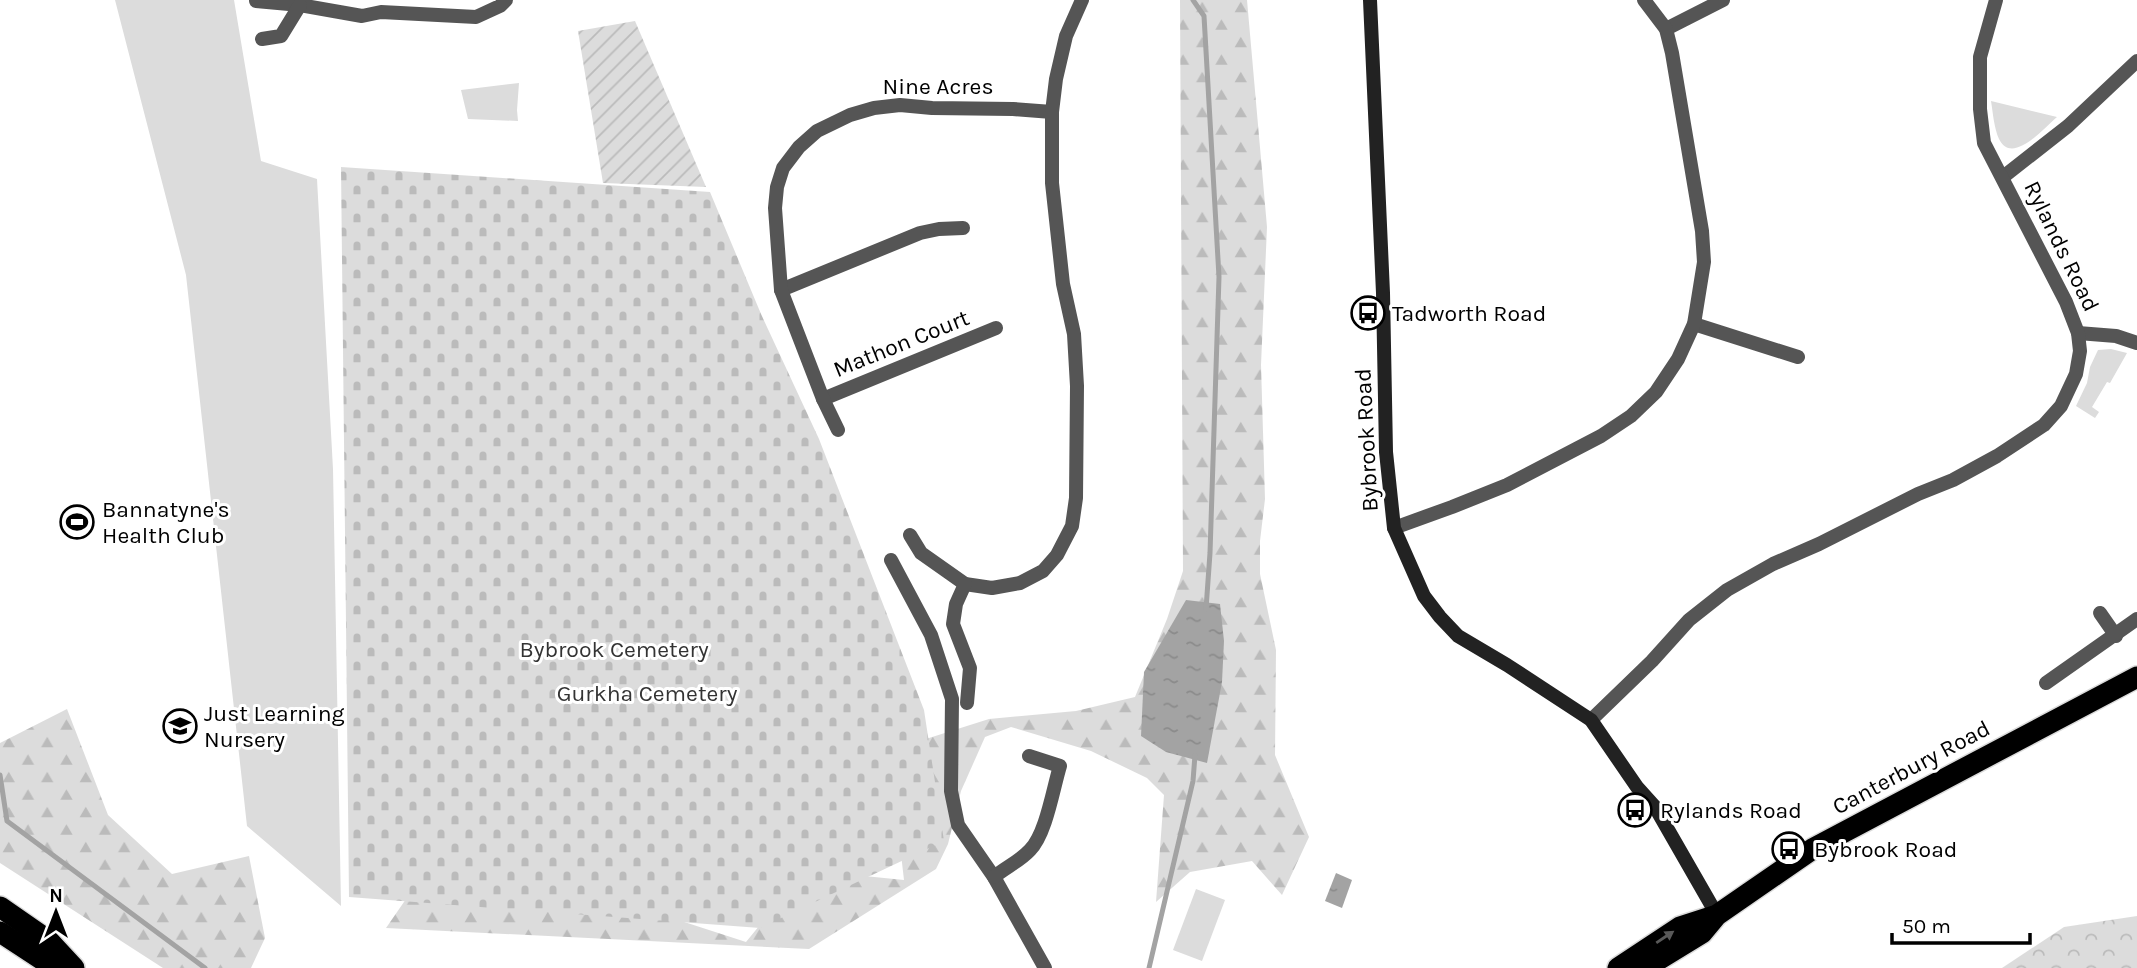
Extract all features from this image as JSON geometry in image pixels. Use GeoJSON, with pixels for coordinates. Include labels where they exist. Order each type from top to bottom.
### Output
{"type":"FeatureCollection","features":[{"type":"Feature","properties":{"kind":"highway","name":"Canterbury Road"},"geometry":{"type":"LineString","coordinates":[[1645,968],[1702,933],[1717,915],[1814,848],[2137,677]]}},
{"type":"Feature","properties":{"kind":"highway"},"geometry":{"type":"LineString","coordinates":[[0,907],[49,941],[74,968]]}},
{"type":"Feature","properties":{"kind":"highway","name":"Canterbury Road"},"geometry":{"type":"LineString","coordinates":[[1618,968],[1680,927],[1717,915]]}},
{"type":"Feature","properties":{"kind":"highway"},"geometry":{"type":"LineString","coordinates":[[0,932],[55,968]]}},
{"type":"Feature","properties":{"kind":"street"},"geometry":{"type":"LineString","coordinates":[[256,1],[300,5],[362,16],[401,12],[476,18],[506,0]]}},
{"type":"Feature","properties":{"kind":"street"},"geometry":{"type":"LineString","coordinates":[[910,535],[921,553],[965,584],[992,589],[1020,583],[1042,571],[1057,555],[1072,526],[1076,498],[1077,386],[1074,334],[1063,284],[1052,183],[1052,111],[1066,36],[1082,0]]}},
{"type":"Feature","properties":{"kind":"street","name":"Bybrook Road"},"geometry":{"type":"LineString","coordinates":[[1370,0],[1383,293],[1385,452],[1394,528],[1424,596],[1458,636],[1591,720],[1637,787],[1655,807],[1717,915]]}},
{"type":"Feature","properties":{"kind":"street"},"geometry":{"type":"LineString","coordinates":[[1394,528],[1507,485],[1601,436],[1630,416],[1656,392],[1678,359],[1694,324],[1704,263],[1702,232],[1672,53],[1666,29],[1644,0]]}},
{"type":"Feature","properties":{"kind":"street"},"geometry":{"type":"LineString","coordinates":[[1666,29],[1723,0]]}},
{"type":"Feature","properties":{"kind":"street","name":"Rylands Road"},"geometry":{"type":"LineString","coordinates":[[1591,720],[1652,661],[1689,620],[1727,590],[1773,564],[1961,476],[2044,425],[2061,406],[2076,374],[2080,351],[2078,333],[2066,302],[1984,143],[1980,109],[1980,57],[1996,0]]}},
{"type":"Feature","properties":{"kind":"street"},"geometry":{"type":"LineString","coordinates":[[261,39],[281,36],[300,5]]}},
{"type":"Feature","properties":{"kind":"street"},"geometry":{"type":"LineString","coordinates":[[2003,177],[2068,126],[2137,61]]}},
{"type":"Feature","properties":{"kind":"street","name":"Nine Acres"},"geometry":{"type":"LineString","coordinates":[[838,430],[823,399],[781,290],[775,208],[777,187],[783,168],[799,147],[817,131],[849,115],[874,108],[900,105],[1052,111]]}},
{"type":"Feature","properties":{"kind":"street"},"geometry":{"type":"LineString","coordinates":[[781,290],[920,233],[963,228]]}},
{"type":"Feature","properties":{"kind":"street"},"geometry":{"type":"LineString","coordinates":[[1694,324],[1798,357]]}},
{"type":"Feature","properties":{"kind":"street","name":"Mathon Court"},"geometry":{"type":"LineString","coordinates":[[823,399],[996,328]]}},
{"type":"Feature","properties":{"kind":"street"},"geometry":{"type":"LineString","coordinates":[[2078,333],[2116,336],[2137,344]]}},
{"type":"Feature","properties":{"kind":"street"},"geometry":{"type":"LineString","coordinates":[[891,560],[931,635],[952,699],[951,791],[958,825],[994,877],[1045,968]]}},
{"type":"Feature","properties":{"kind":"street"},"geometry":{"type":"LineString","coordinates":[[965,584],[953,624],[970,668],[967,703]]}},
{"type":"Feature","properties":{"kind":"street"},"geometry":{"type":"LineString","coordinates":[[2100,613],[2116,636]]}},
{"type":"Feature","properties":{"kind":"street"},"geometry":{"type":"LineString","coordinates":[[2046,683],[2137,620]]}},
{"type":"Feature","properties":{"kind":"street"},"geometry":{"type":"LineString","coordinates":[[994,877],[1029,852],[1036,843],[1044,822],[1059,766],[1029,756]]}},
{"type":"Feature","properties":{"kind":"green space"},"geometry":{"type":"Polygon","coordinates":[[[115,0],[234,0],[261,161],[317,179],[333,469],[341,906],[247,826],[186,275],[115,0]]]}},
{"type":"Feature","properties":{"kind":"green space"},"geometry":{"type":"Polygon","coordinates":[[[1180,0],[1247,0],[1267,227],[1261,365],[1265,499],[1260,541],[1260,574],[1276,650],[1275,755],[1309,837],[1282,895],[1252,861],[1190,872],[1156,902],[1164,795],[1147,778],[1091,751],[1011,727],[985,737],[961,791],[948,844],[936,869],[809,949],[386,928],[415,886],[601,895],[746,942],[805,870],[904,880],[888,741],[929,738],[989,719],[1076,711],[1135,697],[1167,619],[1183,571],[1180,0]]]}},
{"type":"Feature","properties":{"kind":"green space"},"geometry":{"type":"Polygon","coordinates":[[[635,21],[706,187],[603,183],[578,31],[635,21]]]}},
{"type":"Feature","properties":{"kind":"green space"},"geometry":{"type":"Polygon","coordinates":[[[519,83],[518,121],[468,119],[461,90],[519,83]]]}},
{"type":"Feature","properties":{"kind":"green space"},"geometry":{"type":"Polygon","coordinates":[[[1991,101],[2057,117],[2028,142],[2012,148],[2005,146],[1999,139],[1991,101]]]}},
{"type":"Feature","properties":{"kind":"green space","name":"Bybrook Cemetery"},"geometry":{"type":"Polygon","coordinates":[[[341,167],[710,192],[761,314],[819,439],[924,710],[944,841],[760,928],[349,897],[341,167]]]}},
{"type":"Feature","properties":{"kind":"green space"},"geometry":{"type":"Polygon","coordinates":[[[2111,349],[2127,353],[2092,407],[2099,412],[2095,418],[2076,406],[2098,350],[2111,349]]]}},
{"type":"Feature","properties":{"kind":"green space"},"geometry":{"type":"Polygon","coordinates":[[[67,709],[108,815],[172,874],[249,856],[265,938],[251,968],[163,968],[0,863],[0,743],[67,709]]]}},
{"type":"Feature","properties":{"kind":"green space"},"geometry":{"type":"Polygon","coordinates":[[[1196,889],[1225,900],[1202,961],[1173,950],[1196,889]]]}},
{"type":"Feature","properties":{"kind":"green space"},"geometry":{"type":"Polygon","coordinates":[[[2137,916],[2137,968],[2002,968],[2064,927],[2137,916]]]}},
{"type":"Feature","properties":{"kind":"water"},"geometry":{"type":"Polygon","coordinates":[[[1186,600],[1220,604],[1224,641],[1222,682],[1207,763],[1166,752],[1141,736],[1144,672],[1186,600]]]}},
{"type":"Feature","properties":{"kind":"water"},"geometry":{"type":"Polygon","coordinates":[[[1336,873],[1352,880],[1342,908],[1325,901],[1336,873]]]}},
{"type":"Feature","properties":{"kind":"waterway"},"geometry":{"type":"LineString","coordinates":[[1193,0],[1204,16],[1219,277],[1206,609]]}},
{"type":"Feature","properties":{"kind":"waterway"},"geometry":{"type":"LineString","coordinates":[[1149,968],[1193,781],[1195,755]]}},
{"type":"Feature","properties":{"kind":"waterway"},"geometry":{"type":"LineString","coordinates":[[0,775],[7,821],[205,968]]}},
{"type":"Feature","properties":{"kind":"place","name":"Tadworth Road"},"geometry":{"type":"Point","coordinates":[1368,313]}},
{"type":"Feature","properties":{"kind":"place","name":"Bannatyne's Health Club"},"geometry":{"type":"Point","coordinates":[77,522]}},
{"type":"Feature","properties":{"kind":"place","name":"Just Learning Nursery"},"geometry":{"type":"Point","coordinates":[180,726]}},
{"type":"Feature","properties":{"kind":"place","name":"Rylands Road"},"geometry":{"type":"Point","coordinates":[1635,810]}},
{"type":"Feature","properties":{"kind":"place","name":"Bybrook Road"},"geometry":{"type":"Point","coordinates":[1789,849]}},
{"type":"Feature","properties":{"kind":"park label","name":"Gurkha Cemetery"},"geometry":{"type":"Point","coordinates":[647,693]}}]}
